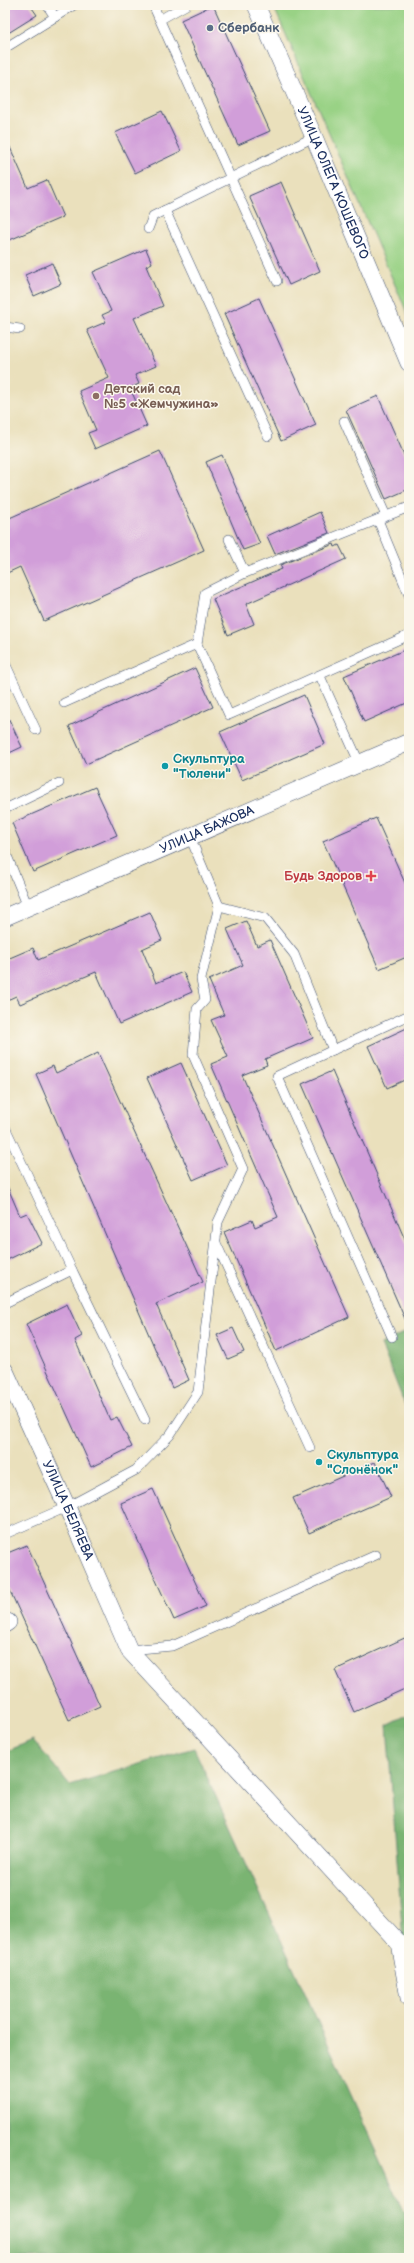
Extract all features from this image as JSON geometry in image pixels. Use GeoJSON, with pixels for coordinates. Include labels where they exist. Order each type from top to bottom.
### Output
{"type":"FeatureCollection","features":[{"type":"Feature","properties":{"kind":"street","name":"УЛИЦА ОЛЕГА КОШЕВОГО"},"geometry":{"type":"LineString","coordinates":[[256,5],[314,137],[409,363]]}},
{"type":"Feature","properties":{"kind":"street","name":"УЛИЦА БАЖОВА"},"geometry":{"type":"LineString","coordinates":[[5,916],[190,837],[359,762],[409,742]]}},
{"type":"Feature","properties":{"kind":"street","name":"УЛИЦА БЕЛЯЕВА"},"geometry":{"type":"LineString","coordinates":[[5,1372],[67,1507],[129,1650],[399,1943],[409,1998]]}},
{"type":"Feature","properties":{"kind":"lane"},"geometry":{"type":"LineString","coordinates":[[47,5],[55,17]]}},
{"type":"Feature","properties":{"kind":"lane"},"geometry":{"type":"LineString","coordinates":[[5,48],[74,5]]}},
{"type":"Feature","properties":{"kind":"lane"},"geometry":{"type":"LineString","coordinates":[[153,5],[160,19],[168,42],[232,178],[278,281]]}},
{"type":"Feature","properties":{"kind":"lane"},"geometry":{"type":"LineString","coordinates":[[160,19],[186,5]]}},
{"type":"Feature","properties":{"kind":"lane"},"geometry":{"type":"LineString","coordinates":[[148,229],[153,216],[232,178],[286,149],[314,137]]}},
{"type":"Feature","properties":{"kind":"lane"},"geometry":{"type":"LineString","coordinates":[[165,210],[268,436]]}},
{"type":"Feature","properties":{"kind":"lane"},"geometry":{"type":"LineString","coordinates":[[5,326],[20,329]]}},
{"type":"Feature","properties":{"kind":"lane"},"geometry":{"type":"LineString","coordinates":[[344,421],[382,518],[409,594]]}},
{"type":"Feature","properties":{"kind":"lane"},"geometry":{"type":"LineString","coordinates":[[409,506],[245,573],[205,592],[197,644],[229,715],[320,676],[409,635]]}},
{"type":"Feature","properties":{"kind":"lane"},"geometry":{"type":"LineString","coordinates":[[229,539],[245,573]]}},
{"type":"Feature","properties":{"kind":"lane"},"geometry":{"type":"LineString","coordinates":[[64,703],[197,644]]}},
{"type":"Feature","properties":{"kind":"lane"},"geometry":{"type":"LineString","coordinates":[[5,662],[36,730]]}},
{"type":"Feature","properties":{"kind":"lane"},"geometry":{"type":"LineString","coordinates":[[320,676],[359,762]]}},
{"type":"Feature","properties":{"kind":"lane"},"geometry":{"type":"LineString","coordinates":[[5,809],[59,783]]}},
{"type":"Feature","properties":{"kind":"lane"},"geometry":{"type":"LineString","coordinates":[[5,1534],[67,1507],[136,1470],[170,1435],[198,1392],[218,1222],[243,1169],[193,1055],[197,1009],[205,1000],[201,979],[219,906],[190,837]]}},
{"type":"Feature","properties":{"kind":"lane"},"geometry":{"type":"LineString","coordinates":[[5,852],[28,907]]}},
{"type":"Feature","properties":{"kind":"lane"},"geometry":{"type":"LineString","coordinates":[[219,906],[264,918],[294,954],[333,1050]]}},
{"type":"Feature","properties":{"kind":"lane"},"geometry":{"type":"LineString","coordinates":[[392,1337],[277,1076],[409,1015]]}},
{"type":"Feature","properties":{"kind":"lane"},"geometry":{"type":"LineString","coordinates":[[5,1127],[145,1420]]}},
{"type":"Feature","properties":{"kind":"lane"},"geometry":{"type":"LineString","coordinates":[[215,1241],[310,1448]]}},
{"type":"Feature","properties":{"kind":"lane"},"geometry":{"type":"LineString","coordinates":[[5,1303],[72,1270]]}},
{"type":"Feature","properties":{"kind":"lane"},"geometry":{"type":"LineString","coordinates":[[129,1650],[172,1646],[376,1554]]}},
{"type":"Feature","properties":{"kind":"green space"},"geometry":{"type":"Polygon","coordinates":[[[273,5],[409,5],[409,317],[273,5]]]}},
{"type":"Feature","properties":{"kind":"green space"},"geometry":{"type":"Polygon","coordinates":[[[409,1330],[409,1415],[381,1344],[409,1330]]]}},
{"type":"Feature","properties":{"kind":"green space"},"geometry":{"type":"Polygon","coordinates":[[[409,1714],[409,2022],[387,1725],[409,1714]]]}},
{"type":"Feature","properties":{"kind":"green space"},"geometry":{"type":"Polygon","coordinates":[[[33,1740],[70,1785],[194,1748],[409,2223],[409,2258],[5,2258],[5,1752],[33,1740]]]}},
{"type":"Feature","properties":{"kind":"building"},"geometry":{"type":"Polygon","coordinates":[[[5,5],[30,5],[37,15],[5,35],[5,5]]]}},
{"type":"Feature","properties":{"kind":"building"},"geometry":{"type":"Polygon","coordinates":[[[213,5],[270,131],[238,145],[181,20],[213,5]]]}},
{"type":"Feature","properties":{"kind":"building"},"geometry":{"type":"Polygon","coordinates":[[[162,111],[181,151],[135,173],[115,133],[162,111]]]}},
{"type":"Feature","properties":{"kind":"building"},"geometry":{"type":"Polygon","coordinates":[[[5,136],[28,188],[47,180],[63,217],[5,242],[5,136]]]}},
{"type":"Feature","properties":{"kind":"building"},"geometry":{"type":"Polygon","coordinates":[[[281,182],[320,271],[289,285],[249,196],[281,182]]]}},
{"type":"Feature","properties":{"kind":"building"},"geometry":{"type":"Polygon","coordinates":[[[146,249],[152,263],[146,266],[163,306],[134,318],[156,366],[135,375],[139,384],[130,388],[147,426],[95,449],[88,433],[96,430],[79,391],[109,378],[87,330],[106,322],[102,315],[111,311],[93,272],[146,249]]]}},
{"type":"Feature","properties":{"kind":"building"},"geometry":{"type":"Polygon","coordinates":[[[52,263],[61,284],[34,296],[25,275],[52,263]]]}},
{"type":"Feature","properties":{"kind":"building"},"geometry":{"type":"Polygon","coordinates":[[[259,298],[316,425],[281,441],[224,314],[259,298]]]}},
{"type":"Feature","properties":{"kind":"building"},"geometry":{"type":"Polygon","coordinates":[[[378,396],[409,466],[409,489],[386,499],[346,410],[378,396]]]}},
{"type":"Feature","properties":{"kind":"building"},"geometry":{"type":"Polygon","coordinates":[[[160,451],[204,550],[44,621],[20,567],[5,574],[5,520],[160,451]]]}},
{"type":"Feature","properties":{"kind":"building"},"geometry":{"type":"Polygon","coordinates":[[[222,455],[260,544],[243,550],[206,462],[222,455]]]}},
{"type":"Feature","properties":{"kind":"building"},"geometry":{"type":"Polygon","coordinates":[[[320,512],[329,533],[275,554],[267,536],[320,512]]]}},
{"type":"Feature","properties":{"kind":"building"},"geometry":{"type":"Polygon","coordinates":[[[334,544],[335,547],[339,545],[346,559],[246,604],[254,624],[228,635],[213,599],[282,569],[280,565],[334,544]]]}},
{"type":"Feature","properties":{"kind":"building"},"geometry":{"type":"Polygon","coordinates":[[[409,648],[409,702],[364,722],[344,676],[409,648]]]}},
{"type":"Feature","properties":{"kind":"building"},"geometry":{"type":"Polygon","coordinates":[[[195,668],[213,707],[86,764],[69,726],[195,668]]]}},
{"type":"Feature","properties":{"kind":"building"},"geometry":{"type":"Polygon","coordinates":[[[304,695],[325,744],[242,780],[220,732],[304,695]]]}},
{"type":"Feature","properties":{"kind":"building"},"geometry":{"type":"Polygon","coordinates":[[[5,711],[22,747],[5,755],[5,711]]]}},
{"type":"Feature","properties":{"kind":"building"},"geometry":{"type":"Polygon","coordinates":[[[95,787],[117,835],[33,872],[12,823],[95,787]]]}},
{"type":"Feature","properties":{"kind":"building"},"geometry":{"type":"Polygon","coordinates":[[[376,818],[409,892],[409,956],[379,969],[323,841],[376,818]]]}},
{"type":"Feature","properties":{"kind":"building"},"geometry":{"type":"Polygon","coordinates":[[[150,912],[162,940],[142,949],[156,983],[183,972],[192,992],[119,1024],[96,972],[20,1004],[16,996],[5,1001],[5,960],[33,948],[38,960],[150,912]]]}},
{"type":"Feature","properties":{"kind":"building"},"geometry":{"type":"Polygon","coordinates":[[[246,921],[257,946],[270,940],[313,1038],[265,1059],[267,1065],[242,1075],[349,1317],[276,1351],[224,1232],[252,1220],[255,1227],[278,1217],[211,1064],[228,1057],[211,1020],[224,1015],[209,980],[243,965],[227,929],[246,921]]]}},
{"type":"Feature","properties":{"kind":"building"},"geometry":{"type":"Polygon","coordinates":[[[409,1027],[409,1078],[387,1088],[368,1046],[409,1027]]]}},
{"type":"Feature","properties":{"kind":"building"},"geometry":{"type":"Polygon","coordinates":[[[98,1053],[203,1282],[156,1304],[189,1380],[172,1388],[36,1074],[53,1066],[56,1073],[98,1053]]]}},
{"type":"Feature","properties":{"kind":"building"},"geometry":{"type":"Polygon","coordinates":[[[181,1063],[227,1165],[193,1180],[147,1078],[181,1063]]]}},
{"type":"Feature","properties":{"kind":"building"},"geometry":{"type":"Polygon","coordinates":[[[332,1071],[409,1249],[409,1328],[302,1084],[332,1071]]]}},
{"type":"Feature","properties":{"kind":"building"},"geometry":{"type":"Polygon","coordinates":[[[5,1181],[20,1216],[27,1213],[42,1243],[5,1261],[5,1181]]]}},
{"type":"Feature","properties":{"kind":"building"},"geometry":{"type":"Polygon","coordinates":[[[67,1304],[82,1336],[75,1340],[110,1420],[117,1417],[132,1447],[91,1467],[26,1324],[67,1304]]]}},
{"type":"Feature","properties":{"kind":"building"},"geometry":{"type":"Polygon","coordinates":[[[233,1328],[244,1352],[228,1359],[217,1335],[233,1328]]]}},
{"type":"Feature","properties":{"kind":"building"},"geometry":{"type":"Polygon","coordinates":[[[375,1462],[391,1497],[309,1533],[293,1498],[375,1462]]]}},
{"type":"Feature","properties":{"kind":"building"},"geometry":{"type":"Polygon","coordinates":[[[153,1489],[206,1606],[174,1620],[121,1503],[153,1489]]]}},
{"type":"Feature","properties":{"kind":"building"},"geometry":{"type":"Polygon","coordinates":[[[27,1545],[100,1706],[69,1720],[5,1580],[5,1554],[27,1545]]]}},
{"type":"Feature","properties":{"kind":"building"},"geometry":{"type":"Polygon","coordinates":[[[409,1636],[409,1687],[354,1712],[335,1670],[409,1636]]]}},
{"type":"Feature","properties":{"kind":"place","name":"Сбербанк"},"geometry":{"type":"Point","coordinates":[210,28]}},
{"type":"Feature","properties":{"kind":"place","name":"Детский сад №5 «Жемчужина»"},"geometry":{"type":"Point","coordinates":[96,396]}},
{"type":"Feature","properties":{"kind":"place","name":"Скульптура \"Тюлени\""},"geometry":{"type":"Point","coordinates":[165,766]}},
{"type":"Feature","properties":{"kind":"place","name":"Будь Здоров"},"geometry":{"type":"Point","coordinates":[371,876]}},
{"type":"Feature","properties":{"kind":"place","name":"Скульптура \"Слонёнок\""},"geometry":{"type":"Point","coordinates":[319,1462]}}]}
